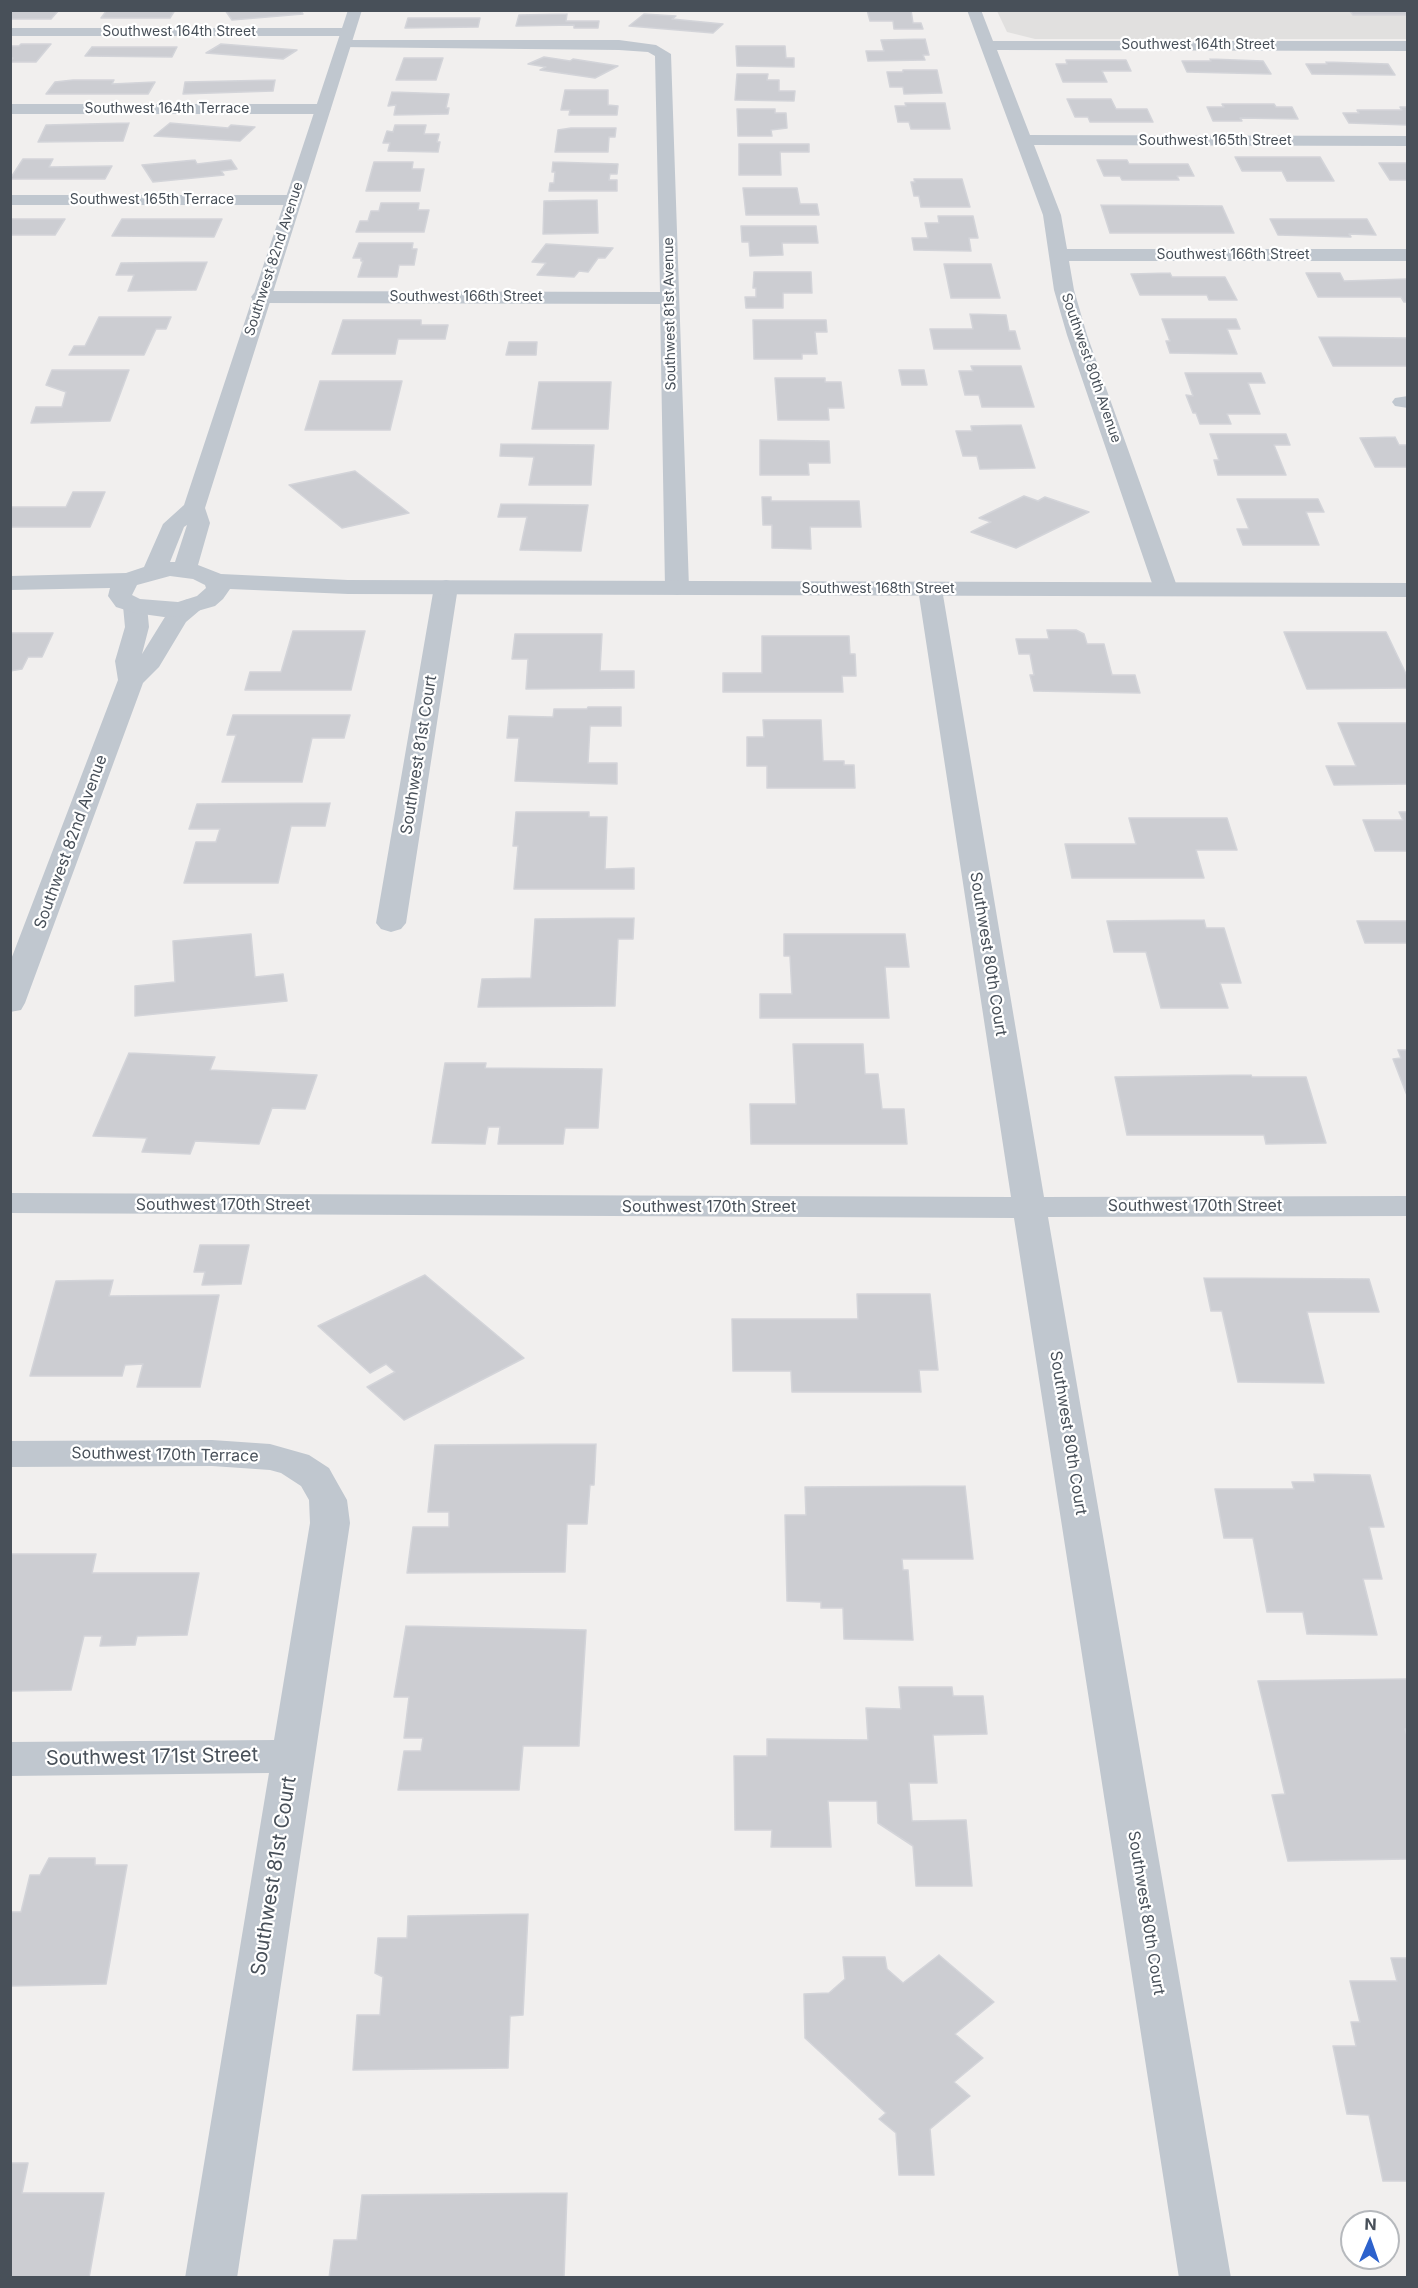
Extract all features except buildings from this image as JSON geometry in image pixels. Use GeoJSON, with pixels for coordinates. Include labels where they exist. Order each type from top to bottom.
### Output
{"type":"FeatureCollection","features":[{"type":"Feature","properties":{"kind":"street","name":"Southwest 82nd Avenue"},"geometry":{"type":"LineString","coordinates":[[154,571],[174,524],[194,508],[355,10]]}},
{"type":"Feature","properties":{"kind":"street","name":"Southwest 80th Avenue"},"geometry":{"type":"LineString","coordinates":[[974,10],[1052,215],[1064,290],[1077,335],[1166,589]]}},
{"type":"Feature","properties":{"kind":"street","name":"Southwest 164th Street"},"geometry":{"type":"LineString","coordinates":[[10,32],[345,38],[651,48]]}},
{"type":"Feature","properties":{"kind":"street","name":"Southwest 164th Street"},"geometry":{"type":"LineString","coordinates":[[988,45],[1407,46]]}},
{"type":"Feature","properties":{"kind":"street","name":"Southwest 81st Avenue"},"geometry":{"type":"LineString","coordinates":[[651,48],[663,54],[677,588]]}},
{"type":"Feature","properties":{"kind":"street","name":"Southwest 164th Terrace"},"geometry":{"type":"LineString","coordinates":[[10,109],[323,109]]}},
{"type":"Feature","properties":{"kind":"street","name":"Southwest 165th Street"},"geometry":{"type":"LineString","coordinates":[[1022,140],[1407,141]]}},
{"type":"Feature","properties":{"kind":"street","name":"Southwest 165th Terrace"},"geometry":{"type":"LineString","coordinates":[[10,200],[293,200]]}},
{"type":"Feature","properties":{"kind":"street","name":"Southwest 166th Street"},"geometry":{"type":"LineString","coordinates":[[1059,255],[1407,255]]}},
{"type":"Feature","properties":{"kind":"street","name":"Southwest 166th Street"},"geometry":{"type":"LineString","coordinates":[[261,297],[671,298]]}},
{"type":"Feature","properties":{"kind":"street","name":"Southwest 82nd Avenue"},"geometry":{"type":"LineString","coordinates":[[185,570],[199,523],[194,508]]}},
{"type":"Feature","properties":{"kind":"street"},"geometry":{"type":"LineString","coordinates":[[10,583],[128,594],[164,610],[208,594],[209,576],[185,570],[154,571],[128,594],[10,592]]}},
{"type":"Feature","properties":{"kind":"street","name":"Southwest 168th Street"},"geometry":{"type":"LineString","coordinates":[[208,594],[298,593],[348,587],[1407,590]]}},
{"type":"Feature","properties":{"kind":"street","name":"Southwest 81st Court"},"geometry":{"type":"LineString","coordinates":[[391,923],[446,587]]}},
{"type":"Feature","properties":{"kind":"street","name":"Southwest 80th Court"},"geometry":{"type":"LineString","coordinates":[[930,589],[1205,2277]]}},
{"type":"Feature","properties":{"kind":"street","name":"Southwest 82nd Avenue"},"geometry":{"type":"LineString","coordinates":[[128,594],[137,627],[128,661],[131,680]]}},
{"type":"Feature","properties":{"kind":"street","name":"Southwest 82nd Avenue"},"geometry":{"type":"LineString","coordinates":[[10,1003],[131,680],[150,662],[177,617],[208,594]]}},
{"type":"Feature","properties":{"kind":"street","name":"Southwest 170th Street"},"geometry":{"type":"LineString","coordinates":[[10,1203],[1029,1207],[1407,1206]]}},
{"type":"Feature","properties":{"kind":"street","name":"Southwest 170th Terrace"},"geometry":{"type":"LineString","coordinates":[[10,1454],[212,1453],[247,1455],[270,1457],[295,1464],[315,1478]]}},
{"type":"Feature","properties":{"kind":"street","name":"Southwest 81st Court"},"geometry":{"type":"LineString","coordinates":[[211,2277],[330,1523],[328,1500],[315,1478]]}},
{"type":"Feature","properties":{"kind":"street","name":"Southwest 171st Street"},"geometry":{"type":"LineString","coordinates":[[10,1759],[294,1756]]}},
{"type":"Feature","properties":{"kind":"shaded area"},"geometry":{"type":"Polygon","coordinates":[[[997,11],[1407,11],[1407,39],[1035,39],[1007,32],[997,11]]]}}]}
